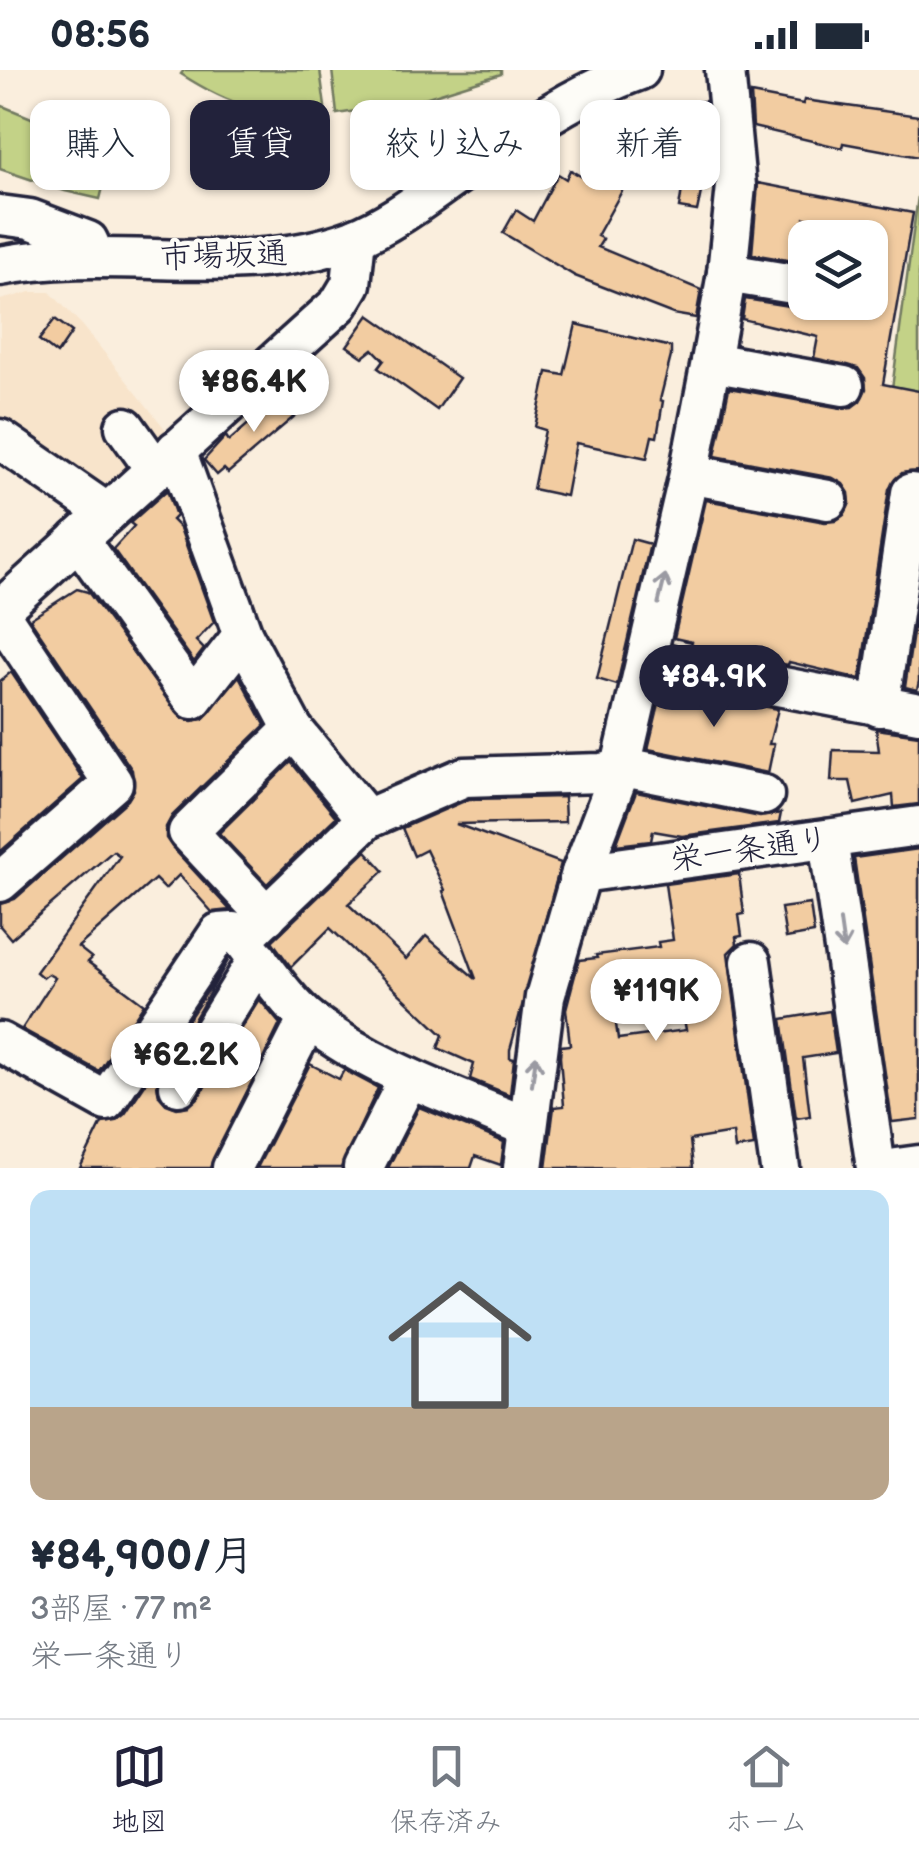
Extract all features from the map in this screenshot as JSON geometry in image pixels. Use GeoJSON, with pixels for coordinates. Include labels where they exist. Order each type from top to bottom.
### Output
{"type":"FeatureCollection","features":[{"type":"Feature","properties":{"kind":"street","name":"市場坂通"},"geometry":{"type":"LineString","coordinates":[[0,266],[94,256],[256,260],[308,253],[356,238],[390,220],[561,108],[595,88],[640,70]]}},
{"type":"Feature","properties":{"kind":"street"},"geometry":{"type":"LineString","coordinates":[[523,1168],[544,997],[581,873],[620,771],[689,474],[728,273],[736,186],[725,70]]}},
{"type":"Feature","properties":{"kind":"street"},"geometry":{"type":"LineString","coordinates":[[0,214],[30,219],[88,241],[94,256]]}},
{"type":"Feature","properties":{"kind":"street"},"geometry":{"type":"LineString","coordinates":[[0,882],[113,783],[0,612],[338,304],[351,284],[356,238]]}},
{"type":"Feature","properties":{"kind":"street"},"geometry":{"type":"LineString","coordinates":[[728,273],[788,283]]}},
{"type":"Feature","properties":{"kind":"street"},"geometry":{"type":"LineString","coordinates":[[711,362],[844,386]]}},
{"type":"Feature","properties":{"kind":"street"},"geometry":{"type":"LineString","coordinates":[[125,428],[165,459],[243,635],[293,729],[367,819]]}},
{"type":"Feature","properties":{"kind":"street"},"geometry":{"type":"LineString","coordinates":[[0,438],[107,512]]}},
{"type":"Feature","properties":{"kind":"street"},"geometry":{"type":"LineString","coordinates":[[689,474],[828,500]]}},
{"type":"Feature","properties":{"kind":"street"},"geometry":{"type":"LineString","coordinates":[[879,707],[911,493],[919,494]]}},
{"type":"Feature","properties":{"kind":"street"},"geometry":{"type":"LineString","coordinates":[[78,539],[194,699],[243,635]]}},
{"type":"Feature","properties":{"kind":"street"},"geometry":{"type":"LineString","coordinates":[[647,661],[919,714]]}},
{"type":"Feature","properties":{"kind":"street"},"geometry":{"type":"LineString","coordinates":[[293,729],[188,832],[308,1020],[409,1078],[527,1127]]}},
{"type":"Feature","properties":{"kind":"street"},"geometry":{"type":"LineString","coordinates":[[179,1086],[255,938],[367,819],[464,777],[629,768],[764,795]]}},
{"type":"Feature","properties":{"kind":"street","name":"栄一条通り"},"geometry":{"type":"LineString","coordinates":[[581,873],[919,826]]}},
{"type":"Feature","properties":{"kind":"street"},"geometry":{"type":"LineString","coordinates":[[828,839],[876,1168]]}},
{"type":"Feature","properties":{"kind":"street"},"geometry":{"type":"LineString","coordinates":[[0,1042],[106,1101],[219,933],[255,938]]}},
{"type":"Feature","properties":{"kind":"street"},"geometry":{"type":"LineString","coordinates":[[750,962],[780,1168]]}},
{"type":"Feature","properties":{"kind":"street"},"geometry":{"type":"LineString","coordinates":[[232,1168],[308,1020]]}},
{"type":"Feature","properties":{"kind":"street"},"geometry":{"type":"LineString","coordinates":[[363,1168],[409,1078]]}},
{"type":"Feature","properties":{"kind":"street"},"geometry":{"type":"LineString","coordinates":[[897,1168],[919,1164]]}},
{"type":"Feature","properties":{"kind":"shaded area"},"geometry":{"type":"Polygon","coordinates":[[[31,292],[50,292],[83,326],[166,430],[79,511],[0,459],[0,300],[31,292]]]}},
{"type":"Feature","properties":{"kind":"green space"},"geometry":{"type":"Polygon","coordinates":[[[184,70],[320,70],[324,100],[229,100],[181,74],[184,70]]]}},
{"type":"Feature","properties":{"kind":"green space"},"geometry":{"type":"Polygon","coordinates":[[[332,70],[501,70],[501,74],[418,100],[350,100],[350,112],[337,114],[332,70]]]}},
{"type":"Feature","properties":{"kind":"green space"},"geometry":{"type":"Polygon","coordinates":[[[0,105],[30,118],[30,179],[0,169],[0,105]]]}},
{"type":"Feature","properties":{"kind":"green space"},"geometry":{"type":"Polygon","coordinates":[[[919,189],[919,447],[885,440],[919,189]]]}},
{"type":"Feature","properties":{"kind":"green space"},"geometry":{"type":"Polygon","coordinates":[[[62,190],[102,190],[100,199],[62,190]]]}},
{"type":"Feature","properties":{"kind":"building"},"geometry":{"type":"Polygon","coordinates":[[[751,94],[803,104],[804,100],[919,116],[919,157],[843,143],[842,148],[753,127],[751,94]]]}},
{"type":"Feature","properties":{"kind":"building"},"geometry":{"type":"Polygon","coordinates":[[[570,170],[580,176],[580,190],[622,190],[597,236],[603,239],[598,247],[701,290],[696,318],[673,314],[575,276],[503,233],[516,210],[533,221],[549,190],[560,190],[560,175],[566,179],[570,170]]]}},
{"type":"Feature","properties":{"kind":"building"},"geometry":{"type":"Polygon","coordinates":[[[758,183],[913,213],[883,384],[919,391],[919,471],[902,473],[889,489],[860,679],[789,662],[788,665],[691,646],[692,642],[674,638],[706,500],[825,522],[844,515],[850,503],[843,484],[833,478],[715,456],[729,388],[841,408],[860,401],[866,389],[858,368],[814,358],[818,337],[742,319],[745,299],[788,306],[788,320],[888,320],[888,220],[788,220],[788,260],[752,254],[758,183]]]}},
{"type":"Feature","properties":{"kind":"building"},"geometry":{"type":"Polygon","coordinates":[[[682,190],[702,190],[697,211],[679,208],[682,190]]]}},
{"type":"Feature","properties":{"kind":"building"},"geometry":{"type":"Polygon","coordinates":[[[369,315],[459,378],[437,410],[378,368],[384,360],[373,349],[363,357],[347,346],[369,315]]]}},
{"type":"Feature","properties":{"kind":"building"},"geometry":{"type":"Polygon","coordinates":[[[55,319],[72,332],[57,354],[39,340],[55,319]]]}},
{"type":"Feature","properties":{"kind":"building"},"geometry":{"type":"Polygon","coordinates":[[[576,324],[671,347],[671,356],[660,400],[663,401],[657,437],[652,436],[647,458],[576,443],[566,496],[533,489],[545,430],[535,427],[547,372],[564,375],[576,324]]]}},
{"type":"Feature","properties":{"kind":"building"},"geometry":{"type":"Polygon","coordinates":[[[316,398],[228,473],[224,469],[217,475],[204,460],[226,436],[229,441],[261,413],[261,405],[316,398]]]}},
{"type":"Feature","properties":{"kind":"building"},"geometry":{"type":"Polygon","coordinates":[[[167,490],[176,516],[172,520],[180,528],[214,622],[196,641],[204,649],[194,662],[113,549],[134,526],[130,523],[167,490]]]}},
{"type":"Feature","properties":{"kind":"building"},"geometry":{"type":"Polygon","coordinates":[[[632,539],[650,544],[617,685],[597,679],[632,539]]]}},
{"type":"Feature","properties":{"kind":"building"},"geometry":{"type":"Polygon","coordinates":[[[77,589],[88,592],[182,718],[203,719],[239,676],[265,725],[172,816],[166,827],[166,838],[172,847],[230,910],[212,912],[179,875],[165,889],[155,879],[78,947],[92,958],[88,962],[144,1004],[99,1071],[22,1029],[55,978],[48,974],[43,978],[36,972],[120,856],[113,851],[11,939],[0,926],[0,904],[15,899],[128,800],[134,790],[132,770],[30,619],[77,589]]]}},
{"type":"Feature","properties":{"kind":"building"},"geometry":{"type":"Polygon","coordinates":[[[919,592],[919,681],[917,690],[905,687],[919,592]]]}},
{"type":"Feature","properties":{"kind":"building"},"geometry":{"type":"Polygon","coordinates":[[[11,672],[83,779],[0,852],[0,681],[11,672]]]}},
{"type":"Feature","properties":{"kind":"building"},"geometry":{"type":"Polygon","coordinates":[[[663,687],[778,709],[769,744],[774,744],[768,773],[648,749],[663,687]]]}},
{"type":"Feature","properties":{"kind":"building"},"geometry":{"type":"Polygon","coordinates":[[[876,729],[919,735],[919,804],[894,807],[893,795],[855,804],[850,781],[831,781],[833,750],[879,751],[876,729]]]}},
{"type":"Feature","properties":{"kind":"building"},"geometry":{"type":"Polygon","coordinates":[[[291,762],[336,817],[267,884],[219,833],[291,762]]]}},
{"type":"Feature","properties":{"kind":"building"},"geometry":{"type":"Polygon","coordinates":[[[636,792],[760,817],[781,813],[779,823],[682,836],[653,831],[651,841],[616,845],[636,792]]]}},
{"type":"Feature","properties":{"kind":"building"},"geometry":{"type":"Polygon","coordinates":[[[564,797],[565,822],[456,824],[561,863],[510,1050],[510,1058],[514,1059],[510,1095],[470,1079],[474,1064],[438,1048],[443,1035],[330,928],[291,967],[272,941],[366,851],[384,871],[348,904],[406,959],[426,936],[476,979],[445,890],[426,850],[414,856],[402,828],[469,799],[564,797]]]}},
{"type":"Feature","properties":{"kind":"building"},"geometry":{"type":"Polygon","coordinates":[[[919,849],[919,1119],[892,1122],[854,858],[919,849]]]}},
{"type":"Feature","properties":{"kind":"building"},"geometry":{"type":"Polygon","coordinates":[[[739,874],[744,914],[739,915],[742,936],[736,937],[737,944],[728,953],[754,1146],[735,1149],[733,1133],[690,1140],[693,1168],[546,1168],[554,1107],[564,1106],[561,1046],[570,1045],[566,1009],[579,960],[659,947],[658,942],[673,940],[665,884],[739,874]],[[678,986],[612,994],[618,1039],[686,1030],[678,986]]]}},
{"type":"Feature","properties":{"kind":"building"},"geometry":{"type":"Polygon","coordinates":[[[810,904],[814,933],[786,938],[781,908],[810,904]]]}},
{"type":"Feature","properties":{"kind":"building"},"geometry":{"type":"Polygon","coordinates":[[[229,959],[157,1084],[159,1096],[166,1104],[177,1108],[189,1106],[198,1098],[259,999],[280,1024],[210,1168],[80,1168],[102,1123],[116,1121],[125,1114],[229,959]]]}},
{"type":"Feature","properties":{"kind":"building"},"geometry":{"type":"Polygon","coordinates":[[[830,1011],[836,1053],[803,1058],[810,1116],[796,1118],[782,1019],[830,1011]]]}},
{"type":"Feature","properties":{"kind":"building"},"geometry":{"type":"Polygon","coordinates":[[[310,1064],[339,1079],[344,1070],[378,1088],[341,1168],[257,1168],[310,1064]]]}},
{"type":"Feature","properties":{"kind":"building"},"geometry":{"type":"Polygon","coordinates":[[[419,1107],[504,1142],[501,1165],[475,1156],[471,1168],[388,1168],[419,1107]]]}}]}
